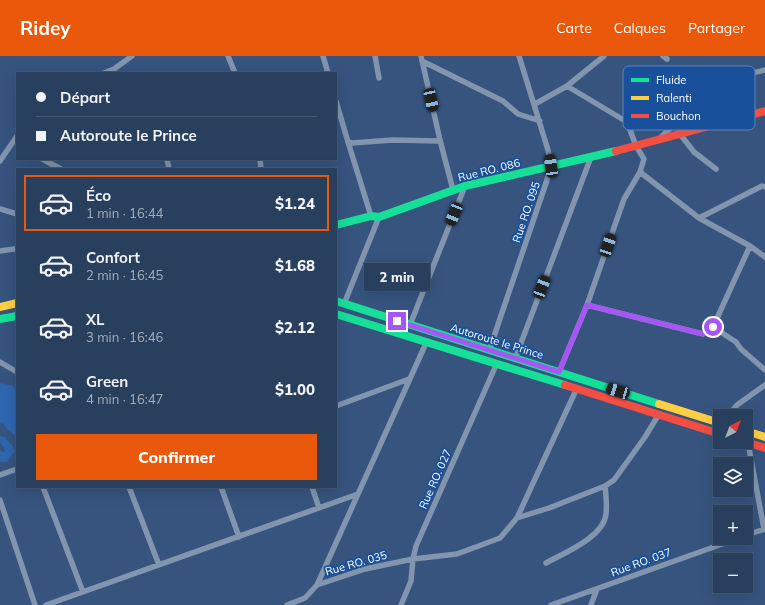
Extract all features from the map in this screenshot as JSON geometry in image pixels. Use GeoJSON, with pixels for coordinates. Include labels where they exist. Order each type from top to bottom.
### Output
{"type":"FeatureCollection","features":[{"type":"Feature","properties":{"kind":"main road","name":"Rue RO. 086"},"geometry":{"type":"LineString","coordinates":[[755,114],[765,111]]}},
{"type":"Feature","properties":{"kind":"main road","name":"Rue RO. 086"},"geometry":{"type":"LineString","coordinates":[[337,225],[375,216],[465,186],[657,141],[695,130]]}},
{"type":"Feature","properties":{"kind":"main road","name":"Autoroute le Prince"},"geometry":{"type":"LineString","coordinates":[[340,302],[514,359],[713,421]]}},
{"type":"Feature","properties":{"kind":"main road"},"geometry":{"type":"LineString","coordinates":[[0,307],[16,303]]}},
{"type":"Feature","properties":{"kind":"main road","name":"Autoroute le Prince"},"geometry":{"type":"LineString","coordinates":[[337,314],[427,341],[713,432]]}},
{"type":"Feature","properties":{"kind":"main road"},"geometry":{"type":"LineString","coordinates":[[0,319],[16,316]]}},
{"type":"Feature","properties":{"kind":"main road"},"geometry":{"type":"LineString","coordinates":[[753,433],[765,437]]}},
{"type":"Feature","properties":{"kind":"main road"},"geometry":{"type":"LineString","coordinates":[[753,444],[765,448]]}},
{"type":"Feature","properties":{"kind":"street"},"geometry":{"type":"LineString","coordinates":[[115,71],[132,56]]}},
{"type":"Feature","properties":{"kind":"street"},"geometry":{"type":"LineString","coordinates":[[228,56],[235,72]]}},
{"type":"Feature","properties":{"kind":"street"},"geometry":{"type":"LineString","coordinates":[[324,56],[328,72]]}},
{"type":"Feature","properties":{"kind":"street"},"geometry":{"type":"LineString","coordinates":[[375,56],[379,78]]}},
{"type":"Feature","properties":{"kind":"street","name":"Rue RO. 095"},"geometry":{"type":"LineString","coordinates":[[489,351],[551,166],[540,121],[519,56]]}},
{"type":"Feature","properties":{"kind":"street"},"geometry":{"type":"LineString","coordinates":[[535,104],[567,86],[604,56]]}},
{"type":"Feature","properties":{"kind":"street"},"geometry":{"type":"LineString","coordinates":[[422,58],[503,101],[518,114],[540,121]]}},
{"type":"Feature","properties":{"kind":"street"},"geometry":{"type":"LineString","coordinates":[[422,58],[440,141],[453,190]]}},
{"type":"Feature","properties":{"kind":"street"},"geometry":{"type":"LineString","coordinates":[[755,72],[765,70]]}},
{"type":"Feature","properties":{"kind":"street"},"geometry":{"type":"LineString","coordinates":[[567,86],[623,120]]}},
{"type":"Feature","properties":{"kind":"street"},"geometry":{"type":"LineString","coordinates":[[337,104],[348,142],[375,216],[340,302]]}},
{"type":"Feature","properties":{"kind":"street"},"geometry":{"type":"LineString","coordinates":[[559,372],[587,305],[624,199],[640,172],[644,159],[636,146],[630,130]]}},
{"type":"Feature","properties":{"kind":"street"},"geometry":{"type":"LineString","coordinates":[[657,141],[669,130]]}},
{"type":"Feature","properties":{"kind":"street"},"geometry":{"type":"LineString","coordinates":[[680,134],[694,152],[716,169]]}},
{"type":"Feature","properties":{"kind":"street"},"geometry":{"type":"LineString","coordinates":[[348,142],[393,140],[440,141]]}},
{"type":"Feature","properties":{"kind":"street"},"geometry":{"type":"LineString","coordinates":[[0,161],[14,144]]}},
{"type":"Feature","properties":{"kind":"street"},"geometry":{"type":"LineString","coordinates":[[514,359],[591,157]]}},
{"type":"Feature","properties":{"kind":"street"},"geometry":{"type":"LineString","coordinates":[[44,160],[58,168]]}},
{"type":"Feature","properties":{"kind":"street"},"geometry":{"type":"LineString","coordinates":[[640,172],[699,218],[765,256]]}},
{"type":"Feature","properties":{"kind":"street"},"geometry":{"type":"LineString","coordinates":[[410,325],[465,186]]}},
{"type":"Feature","properties":{"kind":"street"},"geometry":{"type":"LineString","coordinates":[[699,218],[762,186],[765,187]]}},
{"type":"Feature","properties":{"kind":"street"},"geometry":{"type":"LineString","coordinates":[[0,209],[16,214]]}},
{"type":"Feature","properties":{"kind":"street"},"geometry":{"type":"LineString","coordinates":[[587,305],[703,334],[713,327],[750,246]]}},
{"type":"Feature","properties":{"kind":"street"},"geometry":{"type":"LineString","coordinates":[[0,251],[14,249]]}},
{"type":"Feature","properties":{"kind":"street"},"geometry":{"type":"LineString","coordinates":[[713,327],[736,342],[765,370]]}},
{"type":"Feature","properties":{"kind":"street"},"geometry":{"type":"LineString","coordinates":[[317,585],[427,341]]}},
{"type":"Feature","properties":{"kind":"street"},"geometry":{"type":"LineString","coordinates":[[0,362],[16,371]]}},
{"type":"Feature","properties":{"kind":"street","name":"Rue RO. 027"},"geometry":{"type":"LineString","coordinates":[[401,605],[411,582],[416,546],[497,363]]}},
{"type":"Feature","properties":{"kind":"street"},"geometry":{"type":"LineString","coordinates":[[337,406],[409,379]]}},
{"type":"Feature","properties":{"kind":"street"},"geometry":{"type":"LineString","coordinates":[[734,409],[765,384]]}},
{"type":"Feature","properties":{"kind":"street","name":"Rue RO. 035"},"geometry":{"type":"LineString","coordinates":[[287,605],[305,598],[317,585],[365,569],[413,559],[457,554],[500,538],[517,518],[577,388]]}},
{"type":"Feature","properties":{"kind":"street"},"geometry":{"type":"LineString","coordinates":[[517,518],[549,508],[605,486],[614,480],[645,437],[659,414]]}},
{"type":"Feature","properties":{"kind":"street"},"geometry":{"type":"LineString","coordinates":[[748,449],[765,529],[753,533]]}},
{"type":"Feature","properties":{"kind":"street"},"geometry":{"type":"LineString","coordinates":[[0,475],[16,469]]}},
{"type":"Feature","properties":{"kind":"street"},"geometry":{"type":"LineString","coordinates":[[546,562],[589,539],[600,528],[606,515],[605,486]]}},
{"type":"Feature","properties":{"kind":"street"},"geometry":{"type":"LineString","coordinates":[[43,488],[83,592]]}},
{"type":"Feature","properties":{"kind":"street"},"geometry":{"type":"LineString","coordinates":[[130,488],[159,565]]}},
{"type":"Feature","properties":{"kind":"street"},"geometry":{"type":"LineString","coordinates":[[221,488],[239,537]]}},
{"type":"Feature","properties":{"kind":"street"},"geometry":{"type":"LineString","coordinates":[[312,488],[319,508]]}},
{"type":"Feature","properties":{"kind":"street"},"geometry":{"type":"LineString","coordinates":[[46,605],[358,494]]}},
{"type":"Feature","properties":{"kind":"street"},"geometry":{"type":"LineString","coordinates":[[0,500],[35,605]]}},
{"type":"Feature","properties":{"kind":"street","name":"Rue RO. 037"},"geometry":{"type":"LineString","coordinates":[[551,605],[720,545]]}},
{"type":"Feature","properties":{"kind":"street"},"geometry":{"type":"LineString","coordinates":[[591,605],[597,589]]}},
{"type":"Feature","properties":{"kind":"shaded area"},"geometry":{"type":"Polygon","coordinates":[[[0,383],[13,386],[16,393],[16,436],[6,428],[3,423],[0,424],[0,383]]]}},
{"type":"Feature","properties":{"kind":"shaded area"},"geometry":{"type":"Polygon","coordinates":[[[0,436],[5,437],[15,451],[7,462],[0,462],[0,451],[5,452],[4,447],[0,443],[0,436]]]}},
{"type":"Feature","properties":{"kind":"traffic: fast"},"geometry":{"type":"LineString","coordinates":[[337,225],[371,216],[379,217],[465,186],[616,151]]}},
{"type":"Feature","properties":{"kind":"traffic: fast"},"geometry":{"type":"LineString","coordinates":[[337,301],[659,404]]}},
{"type":"Feature","properties":{"kind":"traffic: fast"},"geometry":{"type":"LineString","coordinates":[[337,314],[565,385]]}},
{"type":"Feature","properties":{"kind":"traffic: fast"},"geometry":{"type":"LineString","coordinates":[[0,319],[16,316]]}},
{"type":"Feature","properties":{"kind":"traffic: slow"},"geometry":{"type":"LineString","coordinates":[[0,307],[16,303]]}},
{"type":"Feature","properties":{"kind":"traffic: slow"},"geometry":{"type":"LineString","coordinates":[[659,404],[713,421]]}},
{"type":"Feature","properties":{"kind":"traffic: slow"},"geometry":{"type":"LineString","coordinates":[[753,433],[765,437]]}},
{"type":"Feature","properties":{"kind":"traffic: jam"},"geometry":{"type":"LineString","coordinates":[[755,114],[765,111]]}},
{"type":"Feature","properties":{"kind":"traffic: jam"},"geometry":{"type":"LineString","coordinates":[[616,151],[694,130]]}},
{"type":"Feature","properties":{"kind":"traffic: jam"},"geometry":{"type":"LineString","coordinates":[[565,385],[713,432]]}},
{"type":"Feature","properties":{"kind":"traffic: jam"},"geometry":{"type":"LineString","coordinates":[[753,444],[765,448]]}},
{"type":"Feature","properties":{"kind":"route"},"geometry":{"type":"LineString","coordinates":[[397,321],[559,372],[587,305],[703,334],[713,327]]}}]}
